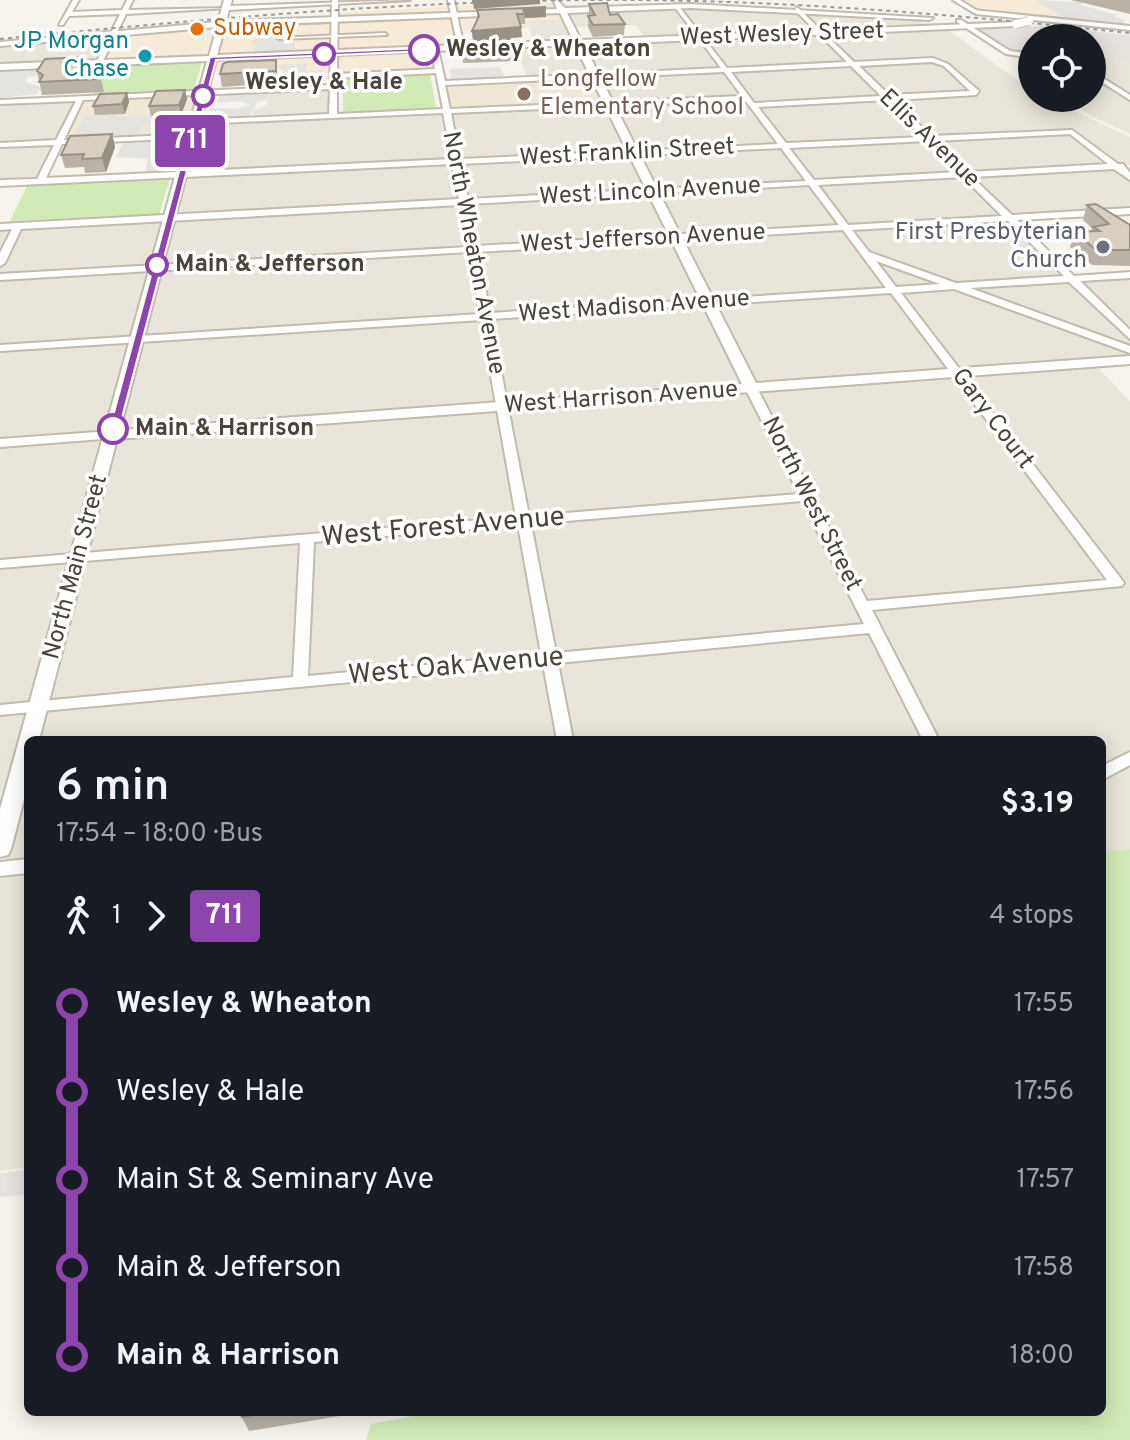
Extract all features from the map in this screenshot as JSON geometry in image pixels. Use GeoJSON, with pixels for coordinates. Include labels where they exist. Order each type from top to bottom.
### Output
{"type":"FeatureCollection","features":[{"type":"Feature","properties":{"kind":"street"},"geometry":{"type":"LineString","coordinates":[[61,24],[76,0]]}},
{"type":"Feature","properties":{"kind":"street"},"geometry":{"type":"LineString","coordinates":[[99,63],[130,0]]}},
{"type":"Feature","properties":{"kind":"street"},"geometry":{"type":"LineString","coordinates":[[67,14],[227,4],[406,0]]}},
{"type":"Feature","properties":{"kind":"street"},"geometry":{"type":"LineString","coordinates":[[451,0],[460,43],[453,49]]}},
{"type":"Feature","properties":{"kind":"street","name":"North West Street"},"geometry":{"type":"LineString","coordinates":[[557,0],[929,736]]}},
{"type":"Feature","properties":{"kind":"street"},"geometry":{"type":"LineString","coordinates":[[956,0],[976,12],[1130,28]]}},
{"type":"Feature","properties":{"kind":"street"},"geometry":{"type":"LineString","coordinates":[[333,116],[335,2]]}},
{"type":"Feature","properties":{"kind":"street","name":"North Main Street"},"geometry":{"type":"LineString","coordinates":[[31,736],[227,4]]}},
{"type":"Feature","properties":{"kind":"street"},"geometry":{"type":"LineString","coordinates":[[0,44],[222,23],[677,6],[797,9],[1005,25],[1030,19]]}},
{"type":"Feature","properties":{"kind":"street","name":"Gary Court"},"geometry":{"type":"LineString","coordinates":[[677,6],[1117,583],[863,606]]}},
{"type":"Feature","properties":{"kind":"street","name":"Ellis Avenue"},"geometry":{"type":"LineString","coordinates":[[797,9],[1130,336]]}},
{"type":"Feature","properties":{"kind":"street"},"geometry":{"type":"LineString","coordinates":[[959,21],[1008,53],[1018,54]]}},
{"type":"Feature","properties":{"kind":"street","name":"West Wesley Street"},"geometry":{"type":"LineString","coordinates":[[0,67],[1005,25]]}},
{"type":"Feature","properties":{"kind":"street"},"geometry":{"type":"LineString","coordinates":[[279,38],[385,34]]}},
{"type":"Feature","properties":{"kind":"street","name":"North Wheaton Avenue"},"geometry":{"type":"LineString","coordinates":[[435,49],[564,736]]}},
{"type":"Feature","properties":{"kind":"street"},"geometry":{"type":"LineString","coordinates":[[0,145],[333,116],[609,104],[888,99],[976,93],[946,65],[933,60],[595,76],[334,76]]}},
{"type":"Feature","properties":{"kind":"street"},"geometry":{"type":"LineString","coordinates":[[1106,82],[1130,98]]}},
{"type":"Feature","properties":{"kind":"street"},"geometry":{"type":"LineString","coordinates":[[1113,87],[1130,86]]}},
{"type":"Feature","properties":{"kind":"street"},"geometry":{"type":"LineString","coordinates":[[0,102],[333,87]]}},
{"type":"Feature","properties":{"kind":"street"},"geometry":{"type":"LineString","coordinates":[[40,181],[81,98]]}},
{"type":"Feature","properties":{"kind":"street","name":"West Franklin Street"},"geometry":{"type":"LineString","coordinates":[[0,183],[1072,132],[1116,166]]}},
{"type":"Feature","properties":{"kind":"street"},"geometry":{"type":"LineString","coordinates":[[1116,166],[1130,177]]}},
{"type":"Feature","properties":{"kind":"street","name":"West Lincoln Avenue"},"geometry":{"type":"LineString","coordinates":[[0,227],[1130,166]]}},
{"type":"Feature","properties":{"kind":"street","name":"West Jefferson Avenue"},"geometry":{"type":"LineString","coordinates":[[0,277],[1130,211]]}},
{"type":"Feature","properties":{"kind":"street"},"geometry":{"type":"LineString","coordinates":[[0,263],[18,226]]}},
{"type":"Feature","properties":{"kind":"street"},"geometry":{"type":"LineString","coordinates":[[866,254],[1130,350]]}},
{"type":"Feature","properties":{"kind":"street","name":"West Madison Avenue"},"geometry":{"type":"LineString","coordinates":[[0,348],[1130,275]]}},
{"type":"Feature","properties":{"kind":"street","name":"West Harrison Avenue"},"geometry":{"type":"LineString","coordinates":[[111,435],[1130,360]]}},
{"type":"Feature","properties":{"kind":"street"},"geometry":{"type":"LineString","coordinates":[[0,443],[111,435]]}},
{"type":"Feature","properties":{"kind":"street","name":"West Forest Avenue"},"geometry":{"type":"LineString","coordinates":[[0,564],[807,497]]}},
{"type":"Feature","properties":{"kind":"street"},"geometry":{"type":"LineString","coordinates":[[300,682],[307,539]]}},
{"type":"Feature","properties":{"kind":"street","name":"West Oak Avenue"},"geometry":{"type":"LineString","coordinates":[[0,710],[874,628]]}},
{"type":"Feature","properties":{"kind":"street"},"geometry":{"type":"LineString","coordinates":[[1106,772],[1130,758]]}},
{"type":"Feature","properties":{"kind":"street","name":"North Main Street"},"geometry":{"type":"LineString","coordinates":[[0,849],[24,761]]}},
{"type":"Feature","properties":{"kind":"street"},"geometry":{"type":"LineString","coordinates":[[0,869],[24,866]]}},
{"type":"Feature","properties":{"kind":"shaded area"},"geometry":{"type":"Polygon","coordinates":[[[958,0],[1033,0],[1069,21],[978,11],[958,0]]]}},
{"type":"Feature","properties":{"kind":"shaded area"},"geometry":{"type":"Polygon","coordinates":[[[1034,0],[1084,2],[1082,5],[1117,15],[1113,17],[1124,19],[1124,24],[1065,18],[1034,0]]]}},
{"type":"Feature","properties":{"kind":"shaded area"},"geometry":{"type":"Polygon","coordinates":[[[555,3],[563,19],[528,21],[530,28],[464,31],[456,6],[555,3]]]}},
{"type":"Feature","properties":{"kind":"shaded area"},"geometry":{"type":"Polygon","coordinates":[[[449,6],[451,14],[337,19],[337,13],[449,6]]]}},
{"type":"Feature","properties":{"kind":"shaded area"},"geometry":{"type":"Polygon","coordinates":[[[675,7],[698,38],[646,40],[636,25],[573,27],[566,11],[675,7]]]}},
{"type":"Feature","properties":{"kind":"shaded area"},"geometry":{"type":"Polygon","coordinates":[[[680,7],[796,10],[819,33],[703,38],[680,7]]]}},
{"type":"Feature","properties":{"kind":"shaded area"},"geometry":{"type":"Polygon","coordinates":[[[799,10],[916,18],[929,28],[823,33],[799,10]]]}},
{"type":"Feature","properties":{"kind":"shaded area"},"geometry":{"type":"Polygon","coordinates":[[[452,16],[457,43],[451,48],[433,50],[438,70],[338,75],[339,53],[217,57],[225,24],[452,16]]]}},
{"type":"Feature","properties":{"kind":"shaded area"},"geometry":{"type":"Polygon","coordinates":[[[563,19],[574,43],[534,44],[527,21],[563,19]]]}},
{"type":"Feature","properties":{"kind":"shaded area"},"geometry":{"type":"Polygon","coordinates":[[[218,26],[211,58],[103,62],[117,34],[218,26]]]}},
{"type":"Feature","properties":{"kind":"shaded area"},"geometry":{"type":"Polygon","coordinates":[[[1018,27],[1018,54],[976,29],[1018,27]]]}},
{"type":"Feature","properties":{"kind":"shaded area"},"geometry":{"type":"Polygon","coordinates":[[[947,29],[1018,81],[1018,112],[1077,112],[1130,137],[1130,165],[656,191],[583,44],[947,29]]]}},
{"type":"Feature","properties":{"kind":"shaded area"},"geometry":{"type":"Polygon","coordinates":[[[291,33],[284,42],[295,42],[294,53],[259,54],[259,51],[253,51],[254,47],[262,46],[251,44],[258,34],[291,33]]]}},
{"type":"Feature","properties":{"kind":"shaded area"},"geometry":{"type":"Polygon","coordinates":[[[1106,33],[1130,35],[1130,65],[1106,50],[1106,33]]]}},
{"type":"Feature","properties":{"kind":"shaded area"},"geometry":{"type":"Polygon","coordinates":[[[110,34],[96,62],[0,66],[0,45],[110,34]]]}},
{"type":"Feature","properties":{"kind":"shaded area"},"geometry":{"type":"Polygon","coordinates":[[[577,44],[593,78],[528,80],[516,47],[577,44]]]}},
{"type":"Feature","properties":{"kind":"shaded area"},"geometry":{"type":"Polygon","coordinates":[[[1106,50],[1130,65],[1130,134],[1085,112],[1106,112],[1106,50]]]}},
{"type":"Feature","properties":{"kind":"shaded area"},"geometry":{"type":"Polygon","coordinates":[[[333,54],[330,87],[283,89],[284,69],[212,72],[216,59],[333,54]]]}},
{"type":"Feature","properties":{"kind":"shaded area"},"geometry":{"type":"Polygon","coordinates":[[[307,63],[306,71],[323,70],[323,84],[286,86],[287,72],[278,65],[307,63]]]}},
{"type":"Feature","properties":{"kind":"shaded area"},"geometry":{"type":"Polygon","coordinates":[[[500,67],[504,76],[499,78],[451,78],[450,69],[500,67]]]}},
{"type":"Feature","properties":{"kind":"shaded area"},"geometry":{"type":"Polygon","coordinates":[[[44,68],[42,75],[28,77],[25,82],[41,87],[37,94],[0,98],[0,70],[44,68]]]}},
{"type":"Feature","properties":{"kind":"shaded area","name":"Longfellow Elementary School"},"geometry":{"type":"Polygon","coordinates":[[[593,78],[606,103],[449,110],[444,84],[593,78]]]}},
{"type":"Feature","properties":{"kind":"shaded area"},"geometry":{"type":"Polygon","coordinates":[[[330,88],[330,115],[252,118],[253,110],[267,105],[269,91],[330,88]]]}},
{"type":"Feature","properties":{"kind":"shaded area"},"geometry":{"type":"Polygon","coordinates":[[[268,93],[267,100],[258,101],[249,117],[207,118],[209,108],[236,109],[250,105],[240,101],[217,103],[220,95],[268,93]]]}},
{"type":"Feature","properties":{"kind":"shaded area"},"geometry":{"type":"Polygon","coordinates":[[[201,94],[189,135],[62,141],[83,99],[201,94]]]}},
{"type":"Feature","properties":{"kind":"shaded area"},"geometry":{"type":"Polygon","coordinates":[[[77,99],[56,141],[0,144],[0,103],[77,99]]]}},
{"type":"Feature","properties":{"kind":"shaded area"},"geometry":{"type":"Polygon","coordinates":[[[607,105],[650,191],[175,216],[199,123],[607,105]]]}},
{"type":"Feature","properties":{"kind":"shaded area"},"geometry":{"type":"Polygon","coordinates":[[[117,114],[117,117],[187,114],[185,123],[141,125],[138,135],[73,138],[84,116],[117,114]]]}},
{"type":"Feature","properties":{"kind":"shaded area"},"geometry":{"type":"Polygon","coordinates":[[[54,143],[35,181],[0,182],[0,146],[54,143]]]}},
{"type":"Feature","properties":{"kind":"shaded area"},"geometry":{"type":"Polygon","coordinates":[[[123,143],[178,143],[170,170],[145,172],[148,159],[116,157],[123,143]]]}},
{"type":"Feature","properties":{"kind":"shaded area"},"geometry":{"type":"Polygon","coordinates":[[[1130,167],[1130,212],[1016,220],[1077,277],[1130,274],[1130,359],[0,441],[0,228],[1130,167]]]}},
{"type":"Feature","properties":{"kind":"shaded area"},"geometry":{"type":"Polygon","coordinates":[[[1096,365],[1130,402],[1130,849],[1106,852],[1106,736],[38,736],[117,437],[1096,365]]]}},
{"type":"Feature","properties":{"kind":"shaded area"},"geometry":{"type":"Polygon","coordinates":[[[107,438],[0,827],[0,446],[107,438]]]}},
{"type":"Feature","properties":{"kind":"shaded area"},"geometry":{"type":"Polygon","coordinates":[[[24,790],[24,1168],[0,1171],[0,881],[24,790]]]}},
{"type":"Feature","properties":{"kind":"shaded area"},"geometry":{"type":"Polygon","coordinates":[[[24,1170],[24,1194],[0,1197],[0,1173],[24,1170]]]}},
{"type":"Feature","properties":{"kind":"green space"},"geometry":{"type":"Polygon","coordinates":[[[202,61],[194,90],[91,95],[96,91],[100,66],[202,61]]]}},
{"type":"Feature","properties":{"kind":"green space"},"geometry":{"type":"Polygon","coordinates":[[[430,74],[436,108],[343,112],[343,78],[430,74]]]}},
{"type":"Feature","properties":{"kind":"green space"},"geometry":{"type":"Polygon","coordinates":[[[170,179],[159,215],[10,221],[27,186],[170,179]]]}},
{"type":"Feature","properties":{"kind":"green space"},"geometry":{"type":"Polygon","coordinates":[[[1130,849],[1130,1440],[366,1440],[371,1424],[413,1416],[1106,1416],[1106,852],[1130,849]]]}},
{"type":"Feature","properties":{"kind":"building"},"geometry":{"type":"Polygon","coordinates":[[[607,3],[610,15],[618,14],[625,24],[593,25],[588,16],[595,15],[589,4],[607,3]]]}},
{"type":"Feature","properties":{"kind":"building"},"geometry":{"type":"Polygon","coordinates":[[[546,7],[523,9],[525,14],[517,14],[521,27],[472,31],[479,16],[477,10],[546,7]]]}},
{"type":"Feature","properties":{"kind":"building"},"geometry":{"type":"Polygon","coordinates":[[[510,39],[514,49],[463,51],[467,41],[510,39]]]}},
{"type":"Feature","properties":{"kind":"building"},"geometry":{"type":"Polygon","coordinates":[[[84,57],[79,65],[101,79],[39,82],[43,75],[37,71],[45,59],[84,57]]]}},
{"type":"Feature","properties":{"kind":"building"},"geometry":{"type":"Polygon","coordinates":[[[276,60],[276,71],[220,74],[223,64],[227,62],[276,60]]]}},
{"type":"Feature","properties":{"kind":"building"},"geometry":{"type":"Polygon","coordinates":[[[185,90],[179,105],[149,106],[156,91],[185,90]]]}},
{"type":"Feature","properties":{"kind":"building"},"geometry":{"type":"Polygon","coordinates":[[[127,93],[122,104],[93,106],[100,94],[127,93]]]}},
{"type":"Feature","properties":{"kind":"building"},"geometry":{"type":"Polygon","coordinates":[[[112,134],[102,158],[82,159],[84,154],[61,155],[70,136],[112,134]]]}},
{"type":"Feature","properties":{"kind":"building"},"geometry":{"type":"Polygon","coordinates":[[[1096,204],[1130,225],[1130,250],[1096,250],[1075,232],[1100,231],[1093,227],[1109,224],[1087,205],[1096,204]]]}},
{"type":"Feature","properties":{"kind":"railway"},"geometry":{"type":"LineString","coordinates":[[0,39],[385,7],[616,0],[873,10],[1130,33]]}},
{"type":"Feature","properties":{"kind":"bus line","name":"711"},"geometry":{"type":"LineString","coordinates":[[113,429],[213,58],[424,50]]}},
{"type":"Feature","properties":{"kind":"place","name":"Subway"},"geometry":{"type":"Point","coordinates":[197,29]}},
{"type":"Feature","properties":{"kind":"place","name":"Wesley & Wheaton"},"geometry":{"type":"Point","coordinates":[424,50]}},
{"type":"Feature","properties":{"kind":"place","name":"Wesley & Hale"},"geometry":{"type":"Point","coordinates":[324,54]}},
{"type":"Feature","properties":{"kind":"place","name":"JP Morgan Chase"},"geometry":{"type":"Point","coordinates":[145,56]}},
{"type":"Feature","properties":{"kind":"place","name":"Longfellow Elementary School"},"geometry":{"type":"Point","coordinates":[524,94]}},
{"type":"Feature","properties":{"kind":"place","name":"First Presbyterian Church"},"geometry":{"type":"Point","coordinates":[1103,247]}},
{"type":"Feature","properties":{"kind":"place","name":"Main & Jefferson"},"geometry":{"type":"Point","coordinates":[157,265]}},
{"type":"Feature","properties":{"kind":"place","name":"Main & Harrison"},"geometry":{"type":"Point","coordinates":[113,429]}}]}
